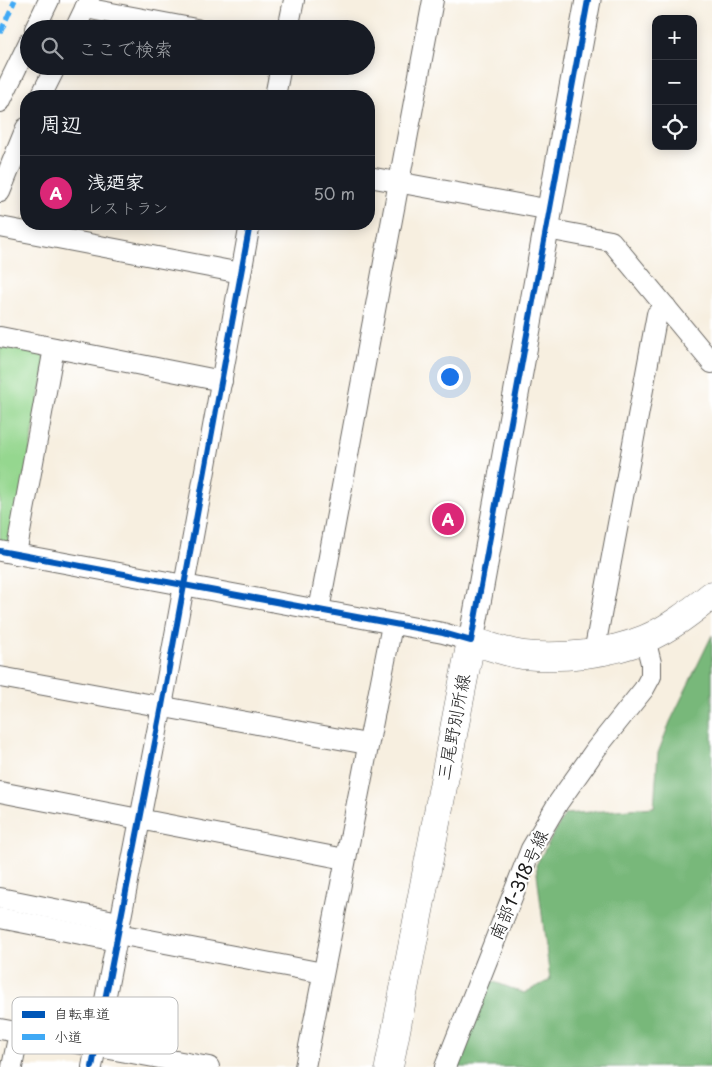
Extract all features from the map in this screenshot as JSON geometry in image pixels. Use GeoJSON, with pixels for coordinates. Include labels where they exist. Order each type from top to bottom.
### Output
{"type":"FeatureCollection","features":[{"type":"Feature","properties":{"kind":"main road"},"geometry":{"type":"LineString","coordinates":[[471,641],[522,654],[562,656],[594,653],[644,639],[685,615],[712,594]]}},
{"type":"Feature","properties":{"kind":"main road","name":"三尾野別所線"},"geometry":{"type":"LineString","coordinates":[[389,1067],[471,641]]}},
{"type":"Feature","properties":{"kind":"street"},"geometry":{"type":"LineString","coordinates":[[39,20],[49,0]]}},
{"type":"Feature","properties":{"kind":"street"},"geometry":{"type":"LineString","coordinates":[[290,20],[294,0]]}},
{"type":"Feature","properties":{"kind":"street"},"geometry":{"type":"LineString","coordinates":[[319,610],[433,0]]}},
{"type":"Feature","properties":{"kind":"street"},"geometry":{"type":"LineString","coordinates":[[54,348],[8,552],[443,633],[471,641],[588,0]]}},
{"type":"Feature","properties":{"kind":"street"},"geometry":{"type":"LineString","coordinates":[[79,20],[87,4],[157,20]]}},
{"type":"Feature","properties":{"kind":"street"},"geometry":{"type":"LineString","coordinates":[[0,102],[20,61]]}},
{"type":"Feature","properties":{"kind":"street"},"geometry":{"type":"LineString","coordinates":[[44,90],[52,75]]}},
{"type":"Feature","properties":{"kind":"street"},"geometry":{"type":"LineString","coordinates":[[276,90],[279,75]]}},
{"type":"Feature","properties":{"kind":"street"},"geometry":{"type":"LineString","coordinates":[[0,192],[20,143]]}},
{"type":"Feature","properties":{"kind":"street"},"geometry":{"type":"LineString","coordinates":[[375,179],[549,220],[611,241],[712,363]]}},
{"type":"Feature","properties":{"kind":"street"},"geometry":{"type":"LineString","coordinates":[[0,227],[241,273]]}},
{"type":"Feature","properties":{"kind":"street"},"geometry":{"type":"LineString","coordinates":[[105,997],[162,706],[249,230]]}},
{"type":"Feature","properties":{"kind":"street"},"geometry":{"type":"LineString","coordinates":[[594,653],[657,314],[666,307]]}},
{"type":"Feature","properties":{"kind":"street"},"geometry":{"type":"LineString","coordinates":[[0,337],[222,381]]}},
{"type":"Feature","properties":{"kind":"street"},"geometry":{"type":"LineString","coordinates":[[305,1067],[367,744],[392,625]]}},
{"type":"Feature","properties":{"kind":"street","name":"南部1-318号線"},"geometry":{"type":"LineString","coordinates":[[445,1067],[531,849],[558,803],[596,749],[644,689],[651,676],[652,663],[644,639]]}},
{"type":"Feature","properties":{"kind":"street"},"geometry":{"type":"LineString","coordinates":[[0,677],[149,706],[162,706],[367,744]]}},
{"type":"Feature","properties":{"kind":"street"},"geometry":{"type":"LineString","coordinates":[[0,792],[345,859]]}},
{"type":"Feature","properties":{"kind":"street"},"geometry":{"type":"LineString","coordinates":[[0,898],[109,920],[118,934]]}},
{"type":"Feature","properties":{"kind":"street"},"geometry":{"type":"LineString","coordinates":[[0,918],[106,938],[118,934],[323,973]]}},
{"type":"Feature","properties":{"kind":"street"},"geometry":{"type":"LineString","coordinates":[[9,1031],[12,1067]]}},
{"type":"Feature","properties":{"kind":"street"},"geometry":{"type":"LineString","coordinates":[[92,1067],[94,1054]]}},
{"type":"Feature","properties":{"kind":"street"},"geometry":{"type":"LineString","coordinates":[[138,1054],[209,1067]]}},
{"type":"Feature","properties":{"kind":"green space"},"geometry":{"type":"Polygon","coordinates":[[[0,346],[42,354],[46,362],[14,539],[6,543],[0,542],[0,346]]]}},
{"type":"Feature","properties":{"kind":"green space"},"geometry":{"type":"Polygon","coordinates":[[[712,635],[712,1067],[457,1067],[489,980],[524,993],[550,980],[536,865],[565,814],[654,807],[658,753],[670,722],[712,635]]]}},
{"type":"Feature","properties":{"kind":"marked path"},"geometry":{"type":"LineString","coordinates":[[0,33],[15,0]]}},
{"type":"Feature","properties":{"kind":"cycle path"},"geometry":{"type":"LineString","coordinates":[[0,551],[443,633],[471,641],[588,0]]}},
{"type":"Feature","properties":{"kind":"cycle path"},"geometry":{"type":"LineString","coordinates":[[106,997],[162,706],[249,230]]}},
{"type":"Feature","properties":{"kind":"cycle path"},"geometry":{"type":"LineString","coordinates":[[92,1067],[95,1054]]}},
{"type":"Feature","properties":{"kind":"place","name":"浅廼家"},"geometry":{"type":"Point","coordinates":[448,519]}}]}
